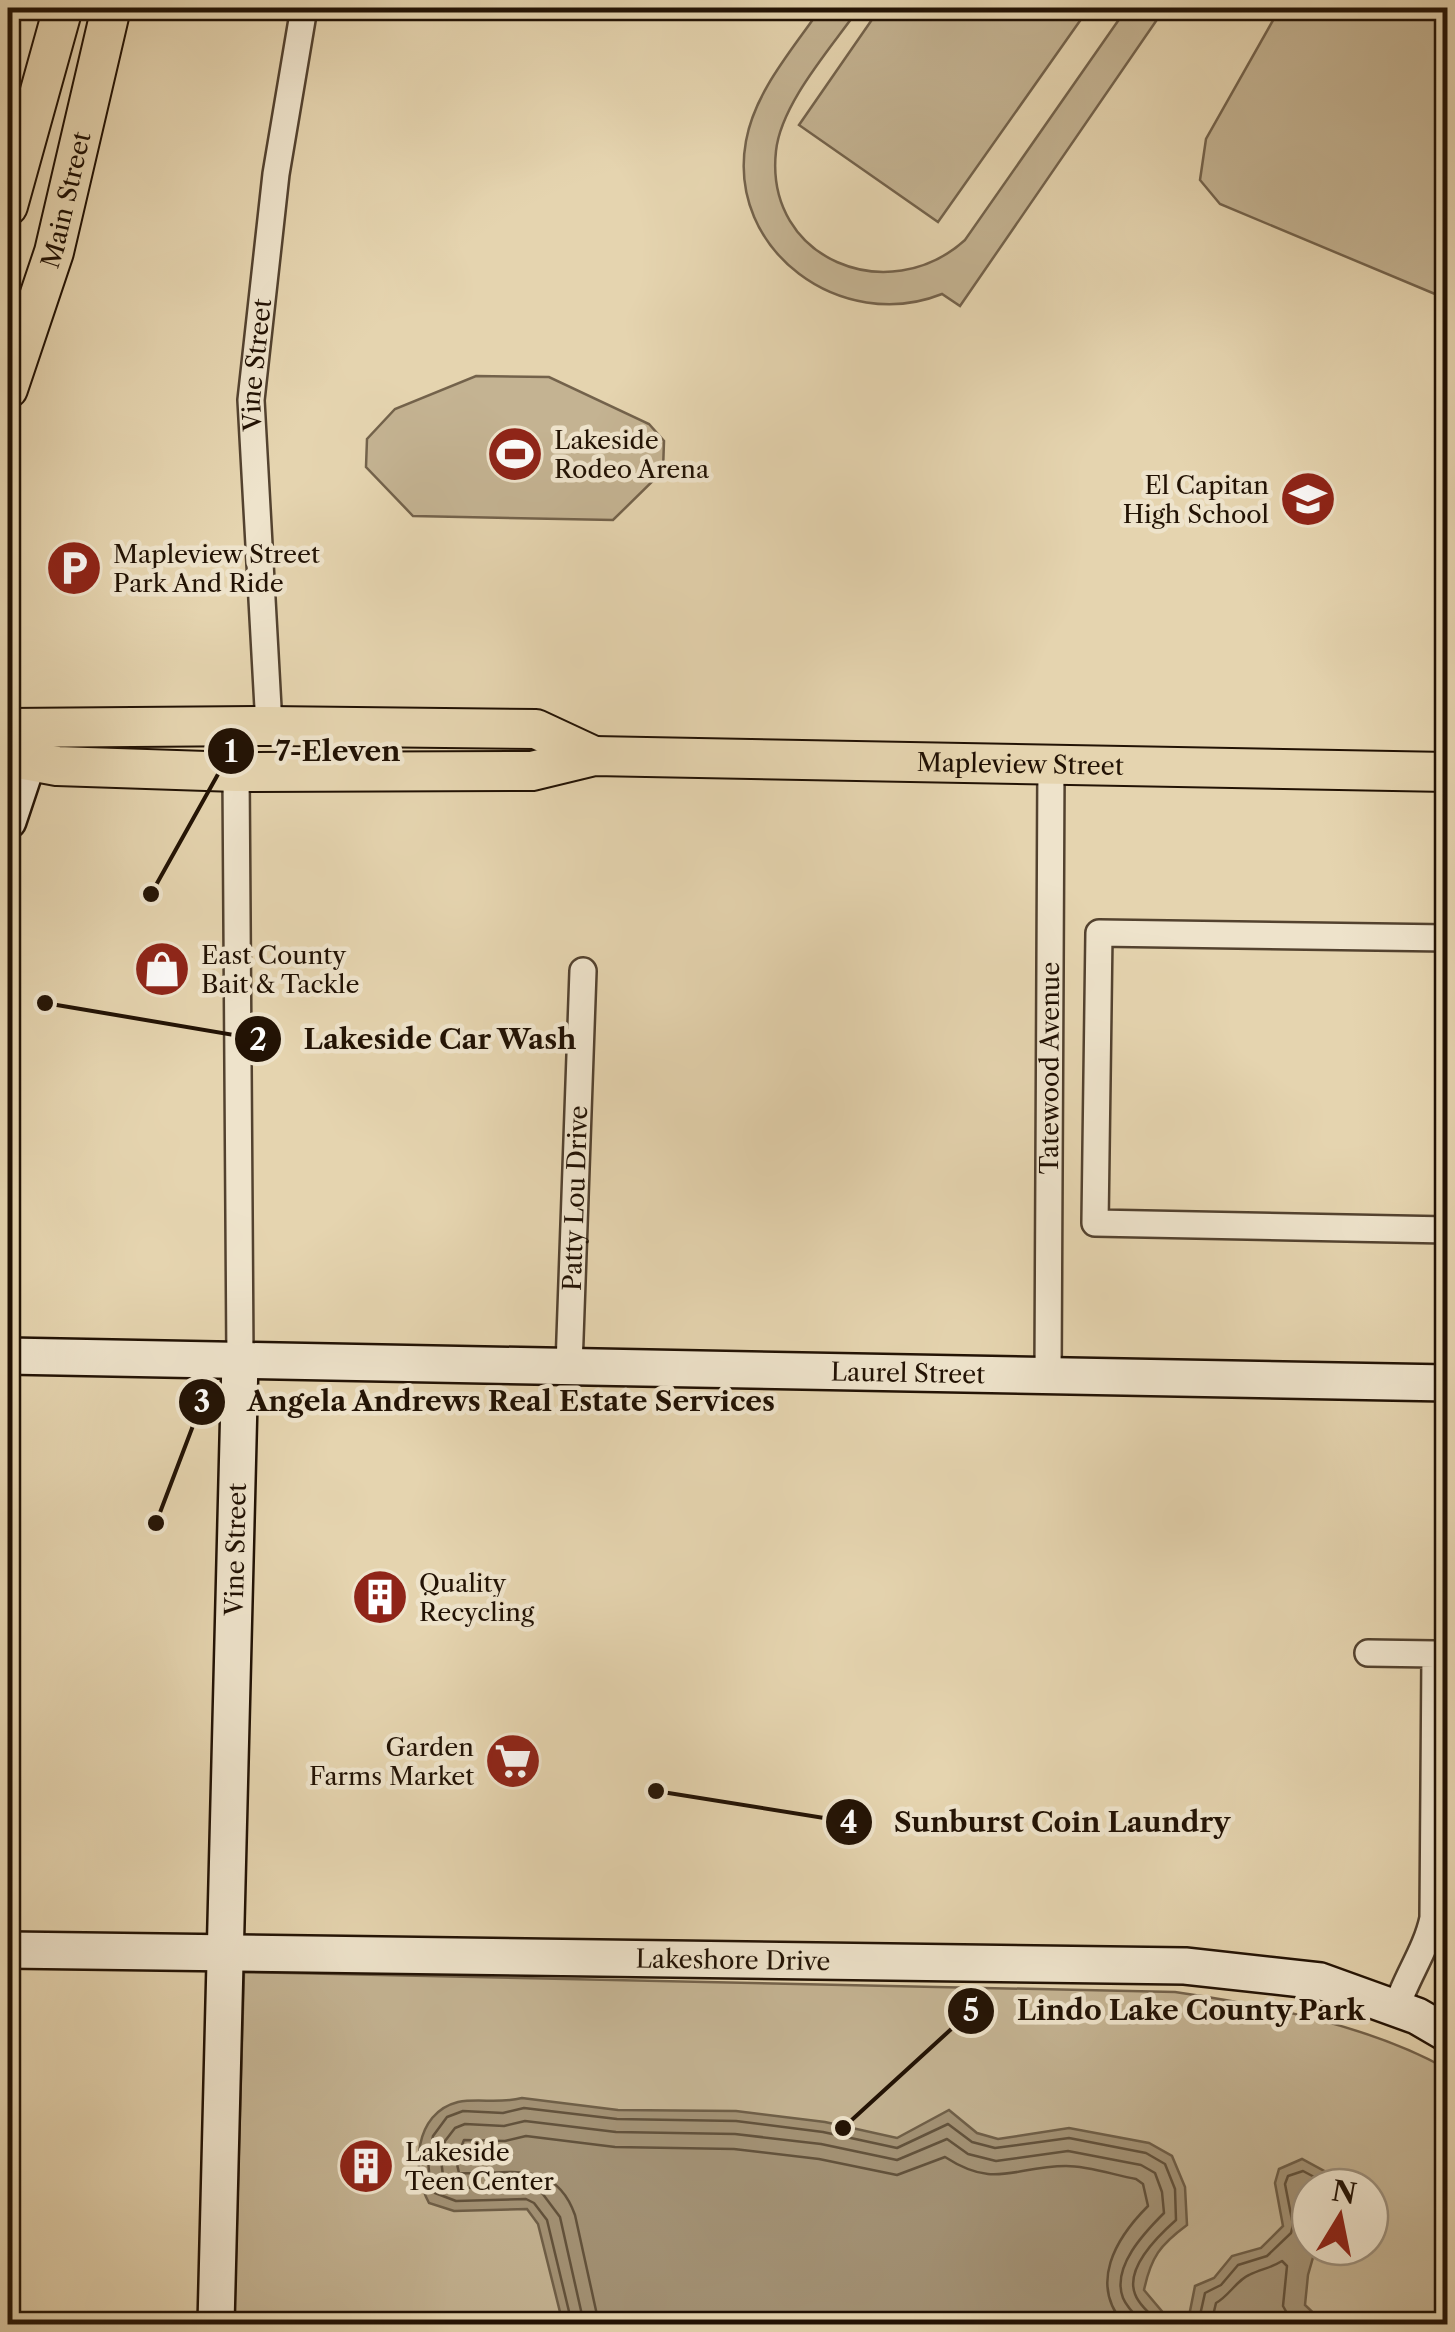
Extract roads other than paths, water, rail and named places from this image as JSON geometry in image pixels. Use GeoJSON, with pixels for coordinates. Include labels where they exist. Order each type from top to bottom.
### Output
{"type":"FeatureCollection","features":[{"type":"Feature","properties":{"kind":"main road","name":"Main Street"},"geometry":{"type":"LineString","coordinates":[[8,206],[63,8]]}},
{"type":"Feature","properties":{"kind":"main road","name":"Main Street"},"geometry":{"type":"LineString","coordinates":[[8,389],[54,252],[112,8]]}},
{"type":"Feature","properties":{"kind":"main road","name":"Mapleview Street"},"geometry":{"type":"LineString","coordinates":[[20,743],[269,726],[536,729],[594,756]]}},
{"type":"Feature","properties":{"kind":"main road","name":"Mapleview Street"},"geometry":{"type":"LineString","coordinates":[[20,743],[58,766],[236,772],[532,771],[594,756],[1448,772]]}},
{"type":"Feature","properties":{"kind":"street","name":"Vine Street"},"geometry":{"type":"LineString","coordinates":[[269,726],[251,400],[276,174],[304,8]]}},
{"type":"Feature","properties":{"kind":"street"},"geometry":{"type":"LineString","coordinates":[[8,821],[20,743]]}},
{"type":"Feature","properties":{"kind":"street","name":"Tatewood Avenue"},"geometry":{"type":"LineString","coordinates":[[1048,1376],[1051,764]]}},
{"type":"Feature","properties":{"kind":"street","name":"Vine Street"},"geometry":{"type":"LineString","coordinates":[[216,2324],[240,1360],[236,772]]}},
{"type":"Feature","properties":{"kind":"street"},"geometry":{"type":"LineString","coordinates":[[1448,938],[1099,933],[1095,1223],[1448,1230]]}},
{"type":"Feature","properties":{"kind":"street","name":"Patty Lou Drive"},"geometry":{"type":"LineString","coordinates":[[570,1366],[582,971]]}},
{"type":"Feature","properties":{"kind":"street","name":"Laurel Street"},"geometry":{"type":"LineString","coordinates":[[8,1356],[1448,1383]]}},
{"type":"Feature","properties":{"kind":"street"},"geometry":{"type":"LineString","coordinates":[[1368,1653],[1441,1654],[1433,1918],[1430,1935],[1411,1968],[1396,2008]]}},
{"type":"Feature","properties":{"kind":"street","name":"Lakeshore Drive"},"geometry":{"type":"LineString","coordinates":[[8,1950],[1185,1966],[1320,1981],[1396,2008],[1448,2034]]}},
{"type":"Feature","properties":{"kind":"water"},"geometry":{"type":"Polygon","coordinates":[[[522,2098],[618,2110],[736,2111],[825,2122],[897,2138],[949,2110],[977,2133],[998,2139],[1069,2128],[1149,2143],[1172,2156],[1185,2187],[1187,2225],[1158,2253],[1144,2290],[1166,2316],[1188,2321],[1195,2286],[1214,2278],[1232,2256],[1261,2248],[1283,2226],[1275,2183],[1279,2169],[1302,2159],[1317,2167],[1290,2167],[1290,2267],[1310,2267],[1305,2305],[1325,2324],[563,2324],[538,2224],[527,2209],[454,2211],[429,2203],[423,2190],[420,2144],[432,2118],[458,2102],[522,2098]]]}},
{"type":"Feature","properties":{"kind":"place","name":"Lakeside Rodeo Arena"},"geometry":{"type":"Point","coordinates":[515,454]}},
{"type":"Feature","properties":{"kind":"place","name":"El Capitan High School"},"geometry":{"type":"Point","coordinates":[1308,499]}},
{"type":"Feature","properties":{"kind":"place","name":"Mapleview Street Park And Ride"},"geometry":{"type":"Point","coordinates":[74,568]}},
{"type":"Feature","properties":{"kind":"place","name":"7-Eleven"},"geometry":{"type":"Point","coordinates":[151,894]}},
{"type":"Feature","properties":{"kind":"place","name":"East County Bait & Tackle"},"geometry":{"type":"Point","coordinates":[162,969]}},
{"type":"Feature","properties":{"kind":"place","name":"Lakeside Car Wash"},"geometry":{"type":"Point","coordinates":[45,1003]}},
{"type":"Feature","properties":{"kind":"place","name":"Angela Andrews Real Estate Services"},"geometry":{"type":"Point","coordinates":[156,1523]}},
{"type":"Feature","properties":{"kind":"place","name":"Quality Recycling"},"geometry":{"type":"Point","coordinates":[380,1597]}},
{"type":"Feature","properties":{"kind":"place","name":"Garden Farms Market"},"geometry":{"type":"Point","coordinates":[513,1761]}},
{"type":"Feature","properties":{"kind":"place","name":"Sunburst Coin Laundry"},"geometry":{"type":"Point","coordinates":[656,1791]}},
{"type":"Feature","properties":{"kind":"place","name":"Lindo Lake County Park"},"geometry":{"type":"Point","coordinates":[843,2128]}},
{"type":"Feature","properties":{"kind":"place","name":"Lakeside Teen Center"},"geometry":{"type":"Point","coordinates":[366,2166]}}]}
